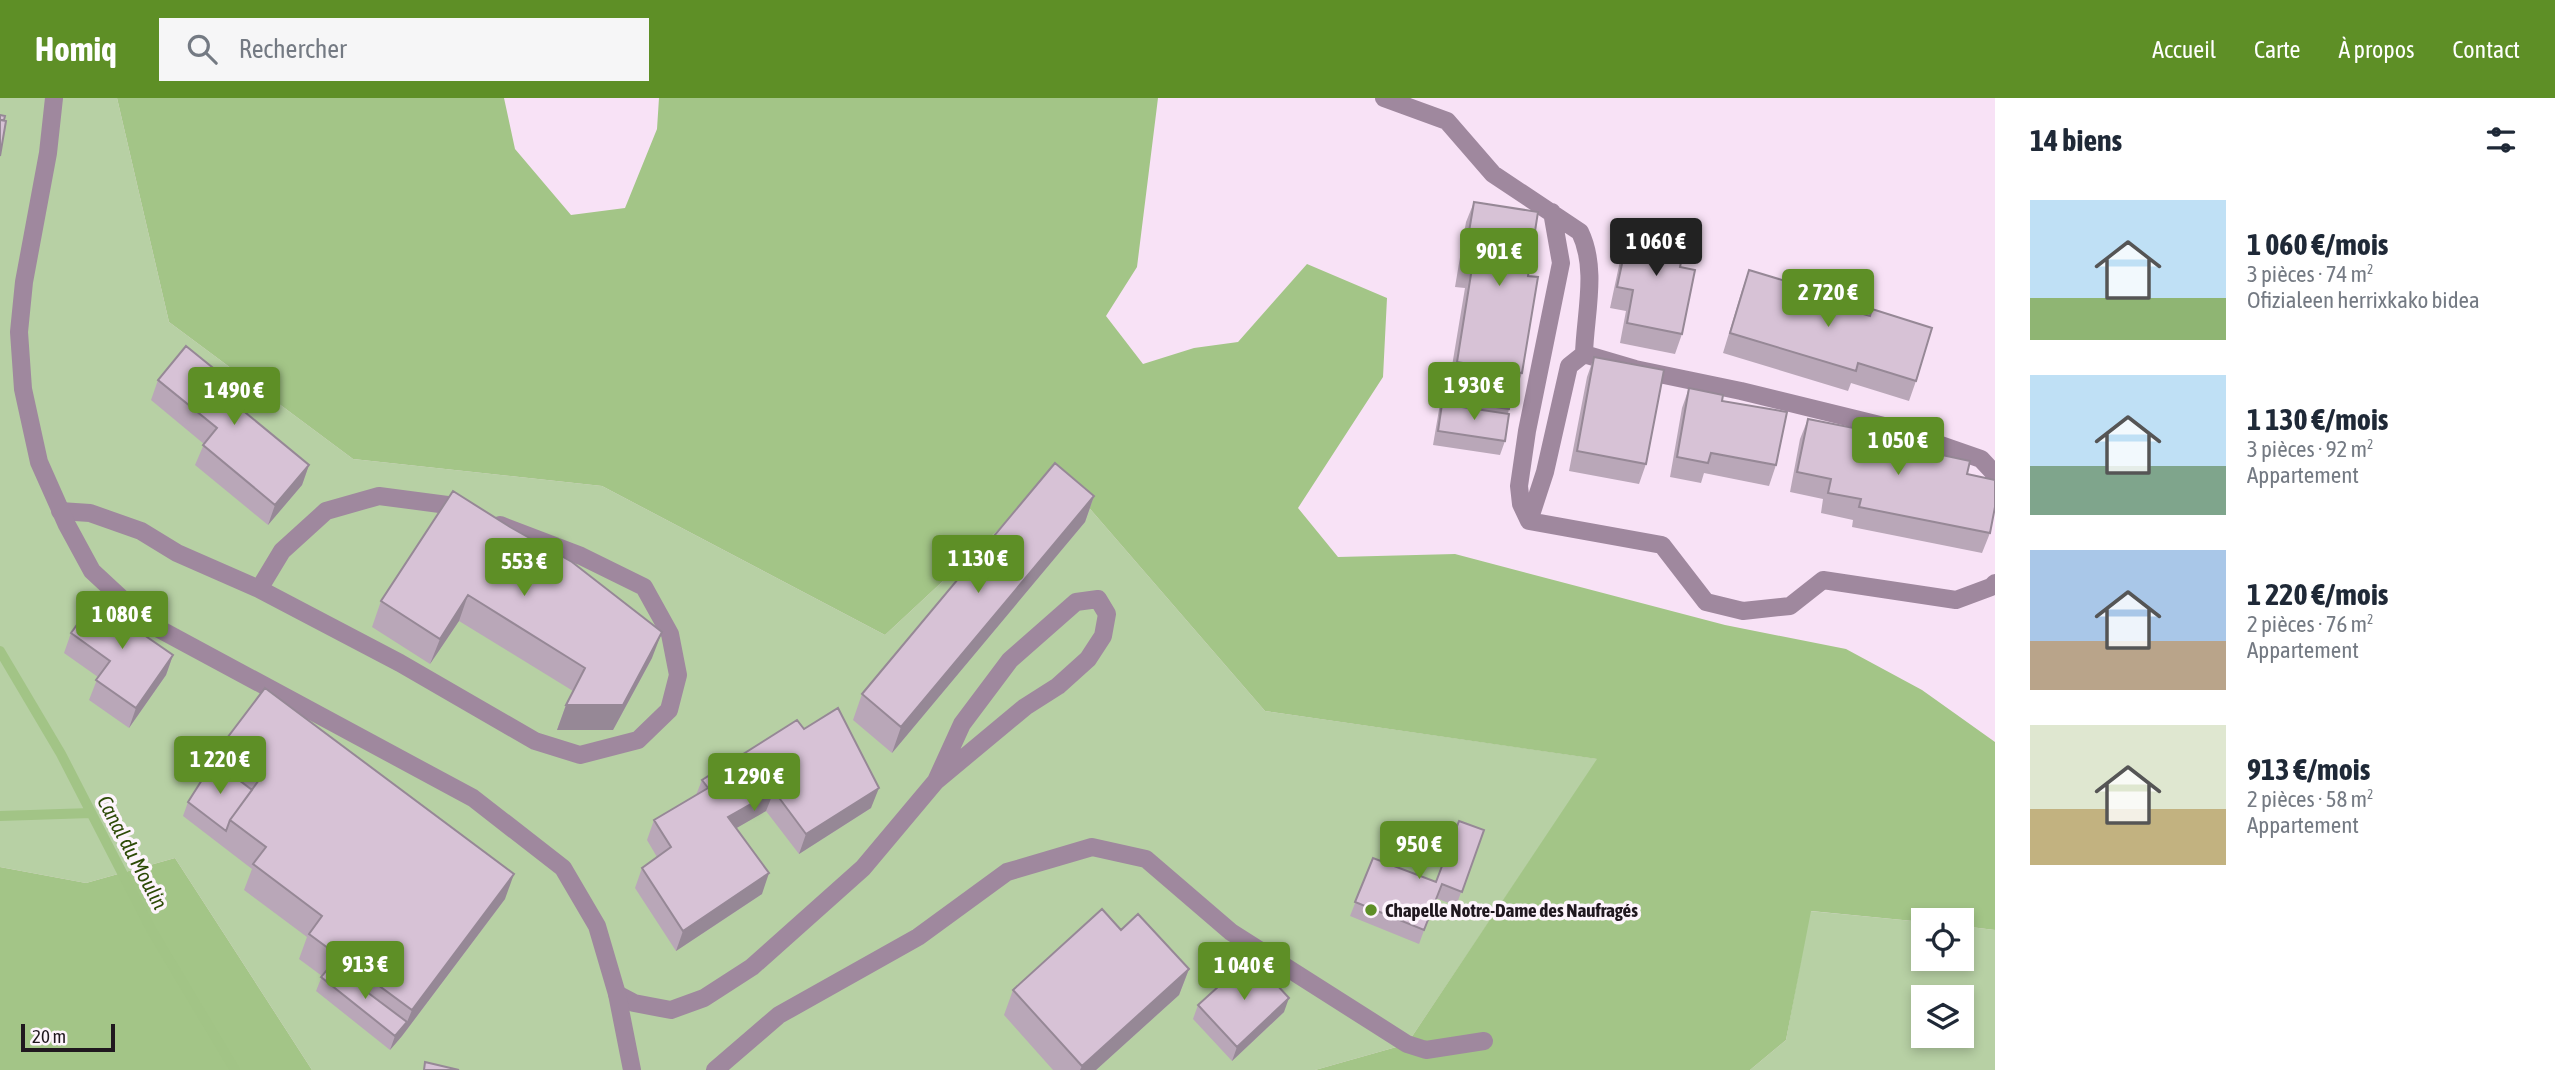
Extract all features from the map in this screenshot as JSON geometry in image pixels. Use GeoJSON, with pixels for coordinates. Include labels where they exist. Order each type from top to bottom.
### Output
{"type":"FeatureCollection","features":[{"type":"Feature","properties":{"kind":"street"},"geometry":{"type":"LineString","coordinates":[[54,98],[48,153],[24,282],[19,332],[23,389],[40,462],[60,511],[92,571],[148,623],[473,798],[563,868],[597,926],[617,994],[632,1070]]}},
{"type":"Feature","properties":{"kind":"street"},"geometry":{"type":"LineString","coordinates":[[1384,98],[1447,121],[1493,174],[1580,232],[1586,246],[1590,288],[1584,354],[1569,366],[1545,472],[1529,521]]}},
{"type":"Feature","properties":{"kind":"street"},"geometry":{"type":"LineString","coordinates":[[1529,521],[1521,504],[1520,486],[1527,432],[1561,263],[1552,212]]}},
{"type":"Feature","properties":{"kind":"street"},"geometry":{"type":"LineString","coordinates":[[1584,354],[1635,369],[1741,391],[1892,428],[1981,459],[1995,474]]}},
{"type":"Feature","properties":{"kind":"street"},"geometry":{"type":"LineString","coordinates":[[60,511],[90,513],[141,531],[177,553],[259,589],[400,663],[535,741],[580,755],[638,740],[669,710],[678,675],[670,634],[644,587],[581,556],[455,506],[379,496],[326,512],[282,551],[259,589]]}},
{"type":"Feature","properties":{"kind":"street"},"geometry":{"type":"LineString","coordinates":[[1529,521],[1662,545],[1706,602],[1743,611],[1790,606],[1823,580],[1956,600],[1992,587],[1995,583]]}},
{"type":"Feature","properties":{"kind":"street"},"geometry":{"type":"LineString","coordinates":[[617,994],[634,1003],[671,1010],[704,998],[752,967],[863,868],[936,781],[1024,707],[1058,686],[1088,659],[1103,636],[1107,614],[1098,599],[1076,602],[1010,660],[962,724],[936,781]]}},
{"type":"Feature","properties":{"kind":"street"},"geometry":{"type":"LineString","coordinates":[[715,1070],[779,1015],[918,937],[1007,872],[1092,848],[1146,859],[1231,932],[1407,1044],[1426,1050],[1483,1041]]}},
{"type":"Feature","properties":{"kind":"green space"},"geometry":{"type":"Polygon","coordinates":[[[0,98],[117,98],[169,322],[353,459],[602,486],[885,635],[1059,473],[1265,711],[1598,759],[1407,1044],[1315,1070],[312,1070],[175,858],[86,883],[0,867],[0,98]]]}},
{"type":"Feature","properties":{"kind":"green space"},"geometry":{"type":"Polygon","coordinates":[[[117,98],[504,98],[515,149],[571,215],[625,208],[657,129],[659,98],[1158,98],[1137,267],[1106,316],[1143,364],[1194,348],[1238,342],[1307,264],[1387,298],[1383,377],[1298,508],[1338,557],[1455,554],[1725,625],[1846,649],[1922,690],[1995,742],[1995,930],[1974,927],[1974,908],[1911,908],[1911,921],[1811,911],[1786,1040],[1750,1070],[1315,1070],[1407,1044],[1597,759],[1265,711],[1059,473],[885,635],[602,486],[353,459],[169,322],[117,98]]]}},
{"type":"Feature","properties":{"kind":"green space"},"geometry":{"type":"Polygon","coordinates":[[[175,858],[312,1070],[0,1070],[0,867],[86,883],[175,858]]]}},
{"type":"Feature","properties":{"kind":"green space"},"geometry":{"type":"Polygon","coordinates":[[[1810,911],[1911,921],[1911,971],[1974,971],[1974,927],[1995,930],[1995,1070],[1750,1070],[1786,1040],[1810,911]]]}},
{"type":"Feature","properties":{"kind":"building"},"geometry":{"type":"Polygon","coordinates":[[[0,120],[6,121],[0,156],[0,120]]]}},
{"type":"Feature","properties":{"kind":"building"},"geometry":{"type":"Polygon","coordinates":[[[1474,202],[1538,212],[1528,276],[1538,277],[1522,373],[1457,362],[1472,268],[1463,267],[1474,202]]]}},
{"type":"Feature","properties":{"kind":"building"},"geometry":{"type":"Polygon","coordinates":[[[1631,222],[1687,233],[1680,267],[1695,270],[1682,334],[1627,323],[1633,290],[1617,287],[1631,222]]]}},
{"type":"Feature","properties":{"kind":"building"},"geometry":{"type":"Polygon","coordinates":[[[1749,270],[1812,289],[1809,298],[1870,316],[1872,309],[1932,328],[1916,381],[1858,363],[1856,371],[1730,333],[1749,270]]]}},
{"type":"Feature","properties":{"kind":"building"},"geometry":{"type":"Polygon","coordinates":[[[186,346],[244,393],[235,404],[309,465],[275,505],[203,445],[217,428],[158,380],[186,346]]]}},
{"type":"Feature","properties":{"kind":"building"},"geometry":{"type":"Polygon","coordinates":[[[1594,357],[1664,370],[1646,464],[1577,451],[1594,357]]]}},
{"type":"Feature","properties":{"kind":"building"},"geometry":{"type":"Polygon","coordinates":[[[1448,372],[1513,382],[1509,409],[1444,399],[1448,372]]]}},
{"type":"Feature","properties":{"kind":"building"},"geometry":{"type":"Polygon","coordinates":[[[1689,388],[1723,395],[1722,401],[1787,412],[1776,465],[1711,453],[1708,463],[1677,457],[1689,388]]]}},
{"type":"Feature","properties":{"kind":"building"},"geometry":{"type":"Polygon","coordinates":[[[1442,404],[1509,414],[1505,441],[1438,431],[1442,404]]]}},
{"type":"Feature","properties":{"kind":"building"},"geometry":{"type":"Polygon","coordinates":[[[1808,419],[1874,432],[1872,440],[1970,461],[1967,474],[1995,480],[1995,507],[1990,533],[1859,507],[1861,499],[1828,493],[1831,479],[1797,472],[1808,419]]]}},
{"type":"Feature","properties":{"kind":"building"},"geometry":{"type":"Polygon","coordinates":[[[1055,463],[1094,496],[901,727],[862,694],[1055,463]]]}},
{"type":"Feature","properties":{"kind":"building"},"geometry":{"type":"Polygon","coordinates":[[[453,491],[572,562],[662,632],[623,705],[566,705],[585,668],[468,595],[440,639],[381,601],[453,491]]]}},
{"type":"Feature","properties":{"kind":"building"},"geometry":{"type":"Polygon","coordinates":[[[113,597],[128,608],[121,619],[173,655],[136,708],[96,680],[110,661],[71,633],[95,600],[106,608],[113,597]]]}},
{"type":"Feature","properties":{"kind":"building"},"geometry":{"type":"Polygon","coordinates":[[[265,688],[514,874],[412,1010],[309,934],[322,916],[253,864],[266,847],[230,820],[259,780],[218,750],[265,688]]]}},
{"type":"Feature","properties":{"kind":"building"},"geometry":{"type":"Polygon","coordinates":[[[838,708],[879,788],[806,834],[774,791],[728,817],[769,873],[683,931],[642,868],[671,847],[654,820],[708,788],[702,780],[797,720],[804,729],[838,708]]]}},
{"type":"Feature","properties":{"kind":"building"},"geometry":{"type":"Polygon","coordinates":[[[214,761],[252,790],[230,820],[226,831],[188,802],[214,761]]]}},
{"type":"Feature","properties":{"kind":"building"},"geometry":{"type":"Polygon","coordinates":[[[1459,821],[1484,830],[1462,892],[1442,884],[1424,930],[1355,902],[1373,858],[1436,882],[1459,821]]]}},
{"type":"Feature","properties":{"kind":"building"},"geometry":{"type":"Polygon","coordinates":[[[1102,909],[1121,930],[1138,914],[1189,969],[1082,1066],[1013,990],[1102,909]]]}},
{"type":"Feature","properties":{"kind":"building"},"geometry":{"type":"Polygon","coordinates":[[[1251,957],[1289,998],[1237,1047],[1198,1005],[1251,957]]]}},
{"type":"Feature","properties":{"kind":"building"},"geometry":{"type":"Polygon","coordinates":[[[331,965],[407,1022],[395,1036],[321,977],[331,965]]]}},
{"type":"Feature","properties":{"kind":"building"},"geometry":{"type":"Polygon","coordinates":[[[425,1062],[459,1070],[424,1070],[425,1062]]]}},
{"type":"Feature","properties":{"kind":"waterway","name":"Canal du Moulin"},"geometry":{"type":"LineString","coordinates":[[0,651],[61,754],[152,931],[235,1070]]}},
{"type":"Feature","properties":{"kind":"waterway"},"geometry":{"type":"LineString","coordinates":[[0,816],[91,813]]}},
{"type":"Feature","properties":{"kind":"place","name":"Chapelle Notre-Dame des Naufragés"},"geometry":{"type":"Point","coordinates":[1371,910]}}]}
